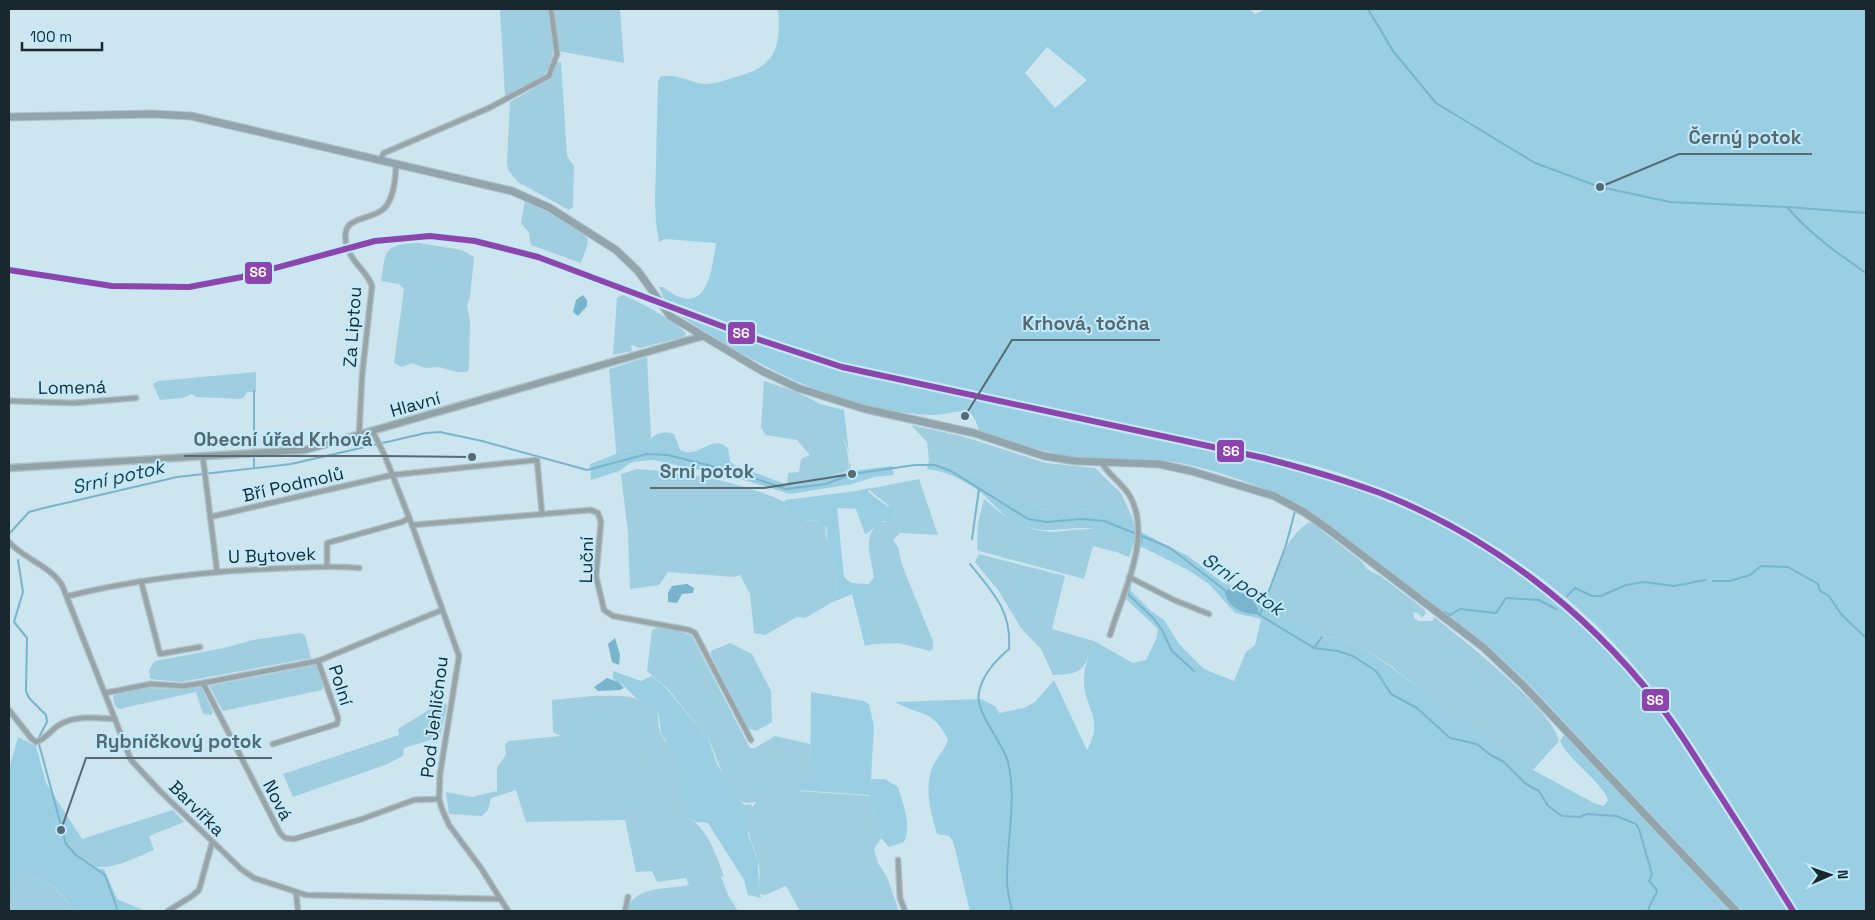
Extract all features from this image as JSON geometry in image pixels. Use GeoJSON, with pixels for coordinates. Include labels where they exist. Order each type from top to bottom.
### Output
{"type":"FeatureCollection","features":[{"type":"Feature","properties":{"kind":"main road"},"geometry":{"type":"LineString","coordinates":[[9,117],[185,115],[512,191],[550,208],[621,254],[645,279],[665,310],[702,336],[768,375],[830,399],[974,433],[1044,456],[1102,463],[1160,464],[1191,471],[1274,496],[1304,512],[1483,647],[1522,684],[1736,911]]}},
{"type":"Feature","properties":{"kind":"street"},"geometry":{"type":"LineString","coordinates":[[380,160],[384,153],[489,108],[549,76],[557,54],[552,9]]}},
{"type":"Feature","properties":{"kind":"street","name":"Za Liptou"},"geometry":{"type":"LineString","coordinates":[[359,436],[362,376],[372,286],[368,277],[348,250],[346,232],[352,222],[376,214],[387,206],[396,164]]}},
{"type":"Feature","properties":{"kind":"street","name":"Hlavní"},"geometry":{"type":"LineString","coordinates":[[9,468],[298,452],[702,336]]}},
{"type":"Feature","properties":{"kind":"street","name":"Lomená"},"geometry":{"type":"LineString","coordinates":[[9,401],[74,403],[136,398]]}},
{"type":"Feature","properties":{"kind":"street","name":"Pod Jehličnou"},"geometry":{"type":"LineString","coordinates":[[373,432],[412,525],[459,656],[440,774],[439,799],[449,825],[481,868],[508,911]]}},
{"type":"Feature","properties":{"kind":"street"},"geometry":{"type":"LineString","coordinates":[[203,458],[217,571]]}},
{"type":"Feature","properties":{"kind":"street","name":"Bří Podmolů"},"geometry":{"type":"LineString","coordinates":[[210,517],[392,475],[537,460],[542,514]]}},
{"type":"Feature","properties":{"kind":"street"},"geometry":{"type":"LineString","coordinates":[[1102,463],[1131,499],[1136,511],[1138,531],[1129,578],[1110,635]]}},
{"type":"Feature","properties":{"kind":"street","name":"Luční"},"geometry":{"type":"LineString","coordinates":[[412,525],[591,510],[598,513],[601,522],[596,576],[604,610],[613,616],[689,630],[695,633],[751,740]]}},
{"type":"Feature","properties":{"kind":"street","name":"U Bytovek"},"geometry":{"type":"LineString","coordinates":[[327,566],[327,543],[402,522],[409,518]]}},
{"type":"Feature","properties":{"kind":"street","name":"Barvířka"},"geometry":{"type":"LineString","coordinates":[[9,542],[16,550],[57,577],[68,596],[132,760],[212,843],[254,878],[296,893],[349,897],[499,899]]}},
{"type":"Feature","properties":{"kind":"street","name":"U Bytovek"},"geometry":{"type":"LineString","coordinates":[[68,596],[141,581],[217,571],[327,566],[359,568]]}},
{"type":"Feature","properties":{"kind":"street"},"geometry":{"type":"LineString","coordinates":[[1129,578],[1174,600],[1210,614]]}},
{"type":"Feature","properties":{"kind":"street"},"geometry":{"type":"LineString","coordinates":[[141,581],[160,654],[200,646]]}},
{"type":"Feature","properties":{"kind":"street","name":"Polní"},"geometry":{"type":"LineString","coordinates":[[273,744],[337,724],[338,718],[318,661],[442,610]]}},
{"type":"Feature","properties":{"kind":"street"},"geometry":{"type":"LineString","coordinates":[[105,693],[151,684],[183,686],[318,661]]}},
{"type":"Feature","properties":{"kind":"street","name":"Nová"},"geometry":{"type":"LineString","coordinates":[[202,683],[280,833],[285,838],[294,840],[414,800],[439,799]]}},
{"type":"Feature","properties":{"kind":"street"},"geometry":{"type":"LineString","coordinates":[[9,710],[36,742],[60,725],[75,719],[115,719]]}},
{"type":"Feature","properties":{"kind":"street"},"geometry":{"type":"LineString","coordinates":[[168,911],[199,890],[212,843]]}},
{"type":"Feature","properties":{"kind":"street"},"geometry":{"type":"LineString","coordinates":[[898,860],[900,898],[905,911]]}},
{"type":"Feature","properties":{"kind":"street"},"geometry":{"type":"LineString","coordinates":[[296,893],[298,911]]}},
{"type":"Feature","properties":{"kind":"street"},"geometry":{"type":"LineString","coordinates":[[625,911],[628,897]]}},
{"type":"Feature","properties":{"kind":"shaded area"},"geometry":{"type":"Polygon","coordinates":[[[500,9],[548,9],[553,42],[553,54],[545,73],[536,81],[505,96],[500,9]]]}},
{"type":"Feature","properties":{"kind":"shaded area"},"geometry":{"type":"Polygon","coordinates":[[[552,9],[620,9],[624,63],[558,51],[552,9]]]}},
{"type":"Feature","properties":{"kind":"shaded area"},"geometry":{"type":"Polygon","coordinates":[[[778,9],[1250,9],[1255,14],[1266,9],[1866,9],[1866,911],[1797,911],[1681,726],[1627,658],[1597,626],[1535,573],[1466,529],[1430,510],[1355,478],[1316,466],[863,368],[814,354],[664,299],[659,287],[663,287],[677,296],[688,299],[697,297],[708,281],[716,243],[665,239],[659,242],[655,202],[658,82],[660,77],[671,76],[709,84],[749,73],[759,68],[773,54],[777,45],[778,9]],[[1047,47],[1025,73],[1055,108],[1087,80],[1047,47]]]}},
{"type":"Feature","properties":{"kind":"shaded area"},"geometry":{"type":"Polygon","coordinates":[[[561,62],[567,156],[574,166],[573,207],[569,210],[518,182],[508,170],[507,162],[510,102],[550,79],[557,63],[561,62]]]}},
{"type":"Feature","properties":{"kind":"shaded area"},"geometry":{"type":"Polygon","coordinates":[[[525,200],[559,218],[587,237],[588,243],[581,263],[531,245],[529,233],[521,223],[525,200]]]}},
{"type":"Feature","properties":{"kind":"shaded area"},"geometry":{"type":"Polygon","coordinates":[[[419,243],[462,250],[474,257],[470,297],[467,305],[470,321],[469,369],[467,372],[457,372],[439,367],[425,368],[412,363],[402,367],[394,363],[404,289],[399,284],[381,281],[384,261],[389,250],[393,247],[419,243]]]}},
{"type":"Feature","properties":{"kind":"shaded area"},"geometry":{"type":"Polygon","coordinates":[[[583,295],[587,300],[587,306],[578,316],[573,312],[576,300],[583,295]]]}},
{"type":"Feature","properties":{"kind":"shaded area"},"geometry":{"type":"Polygon","coordinates":[[[622,295],[657,312],[686,334],[684,337],[640,348],[631,345],[632,351],[613,355],[617,298],[622,295]]]}},
{"type":"Feature","properties":{"kind":"shaded area"},"geometry":{"type":"Polygon","coordinates":[[[677,314],[811,362],[861,376],[1294,468],[1354,486],[1391,501],[1464,536],[1499,557],[1563,606],[1622,665],[1649,698],[1698,767],[1788,911],[1742,911],[1526,681],[1486,644],[1306,508],[1273,492],[1214,471],[1194,466],[1158,460],[1085,458],[1038,449],[979,431],[975,419],[969,411],[939,415],[914,414],[869,406],[839,397],[811,387],[757,362],[677,314]]]}},
{"type":"Feature","properties":{"kind":"shaded area"},"geometry":{"type":"Polygon","coordinates":[[[647,357],[651,437],[647,444],[631,450],[623,451],[616,449],[609,369],[647,357]]]}},
{"type":"Feature","properties":{"kind":"shaded area"},"geometry":{"type":"Polygon","coordinates":[[[256,372],[256,392],[247,392],[240,399],[196,397],[192,394],[182,398],[160,400],[153,384],[158,381],[256,372]]]}},
{"type":"Feature","properties":{"kind":"shaded area"},"geometry":{"type":"Polygon","coordinates":[[[764,381],[805,396],[818,403],[831,415],[842,434],[848,454],[847,471],[803,484],[787,485],[788,473],[799,472],[801,459],[810,455],[797,440],[766,435],[761,428],[764,381]]]}},
{"type":"Feature","properties":{"kind":"shaded area"},"geometry":{"type":"Polygon","coordinates":[[[820,404],[844,410],[849,454],[843,436],[820,404]]]}},
{"type":"Feature","properties":{"kind":"shaded area"},"geometry":{"type":"Polygon","coordinates":[[[911,425],[961,436],[1046,463],[1095,468],[1121,493],[1133,519],[1091,509],[1054,511],[1042,509],[1024,502],[987,478],[929,460],[927,442],[911,425]]]}},
{"type":"Feature","properties":{"kind":"shaded area"},"geometry":{"type":"Polygon","coordinates":[[[666,432],[674,434],[680,450],[687,452],[693,452],[716,443],[722,444],[728,448],[730,461],[734,465],[788,485],[803,484],[846,472],[850,458],[851,471],[892,466],[894,475],[874,477],[852,484],[790,494],[737,478],[653,460],[632,462],[619,471],[591,480],[590,464],[616,454],[616,450],[628,451],[647,444],[655,435],[666,432]]]}},
{"type":"Feature","properties":{"kind":"shaded area"},"geometry":{"type":"Polygon","coordinates":[[[929,460],[987,478],[1024,502],[1042,509],[1054,511],[1091,509],[1133,519],[1135,529],[1188,556],[1223,583],[1247,590],[1256,601],[1263,603],[1270,590],[1272,596],[1269,606],[1283,613],[1291,621],[1311,624],[1321,636],[1342,639],[1359,646],[1390,666],[1533,770],[1594,803],[1604,806],[1608,800],[1606,795],[1564,748],[1560,741],[1564,735],[1730,911],[970,911],[953,841],[949,836],[937,834],[930,803],[929,779],[931,771],[948,740],[943,730],[932,718],[895,702],[981,699],[995,706],[999,713],[1024,708],[1035,702],[1054,680],[1087,750],[1092,739],[1094,721],[1085,691],[1084,676],[1094,641],[1133,663],[1146,660],[1156,639],[1158,629],[1126,599],[1130,590],[1150,610],[1164,620],[1179,644],[1204,669],[1234,681],[1246,652],[1255,645],[1261,619],[1235,613],[1209,584],[1188,570],[1134,543],[1129,557],[1116,552],[1121,539],[1118,535],[1088,528],[1040,530],[1013,522],[971,485],[946,474],[927,469],[929,460]]]}},
{"type":"Feature","properties":{"kind":"shaded area"},"geometry":{"type":"Polygon","coordinates":[[[637,469],[694,475],[749,488],[785,502],[785,508],[807,521],[822,521],[825,526],[837,579],[835,595],[831,603],[805,618],[797,617],[765,635],[754,633],[750,594],[740,575],[734,577],[668,572],[659,585],[630,589],[628,533],[621,474],[637,469]]]}},
{"type":"Feature","properties":{"kind":"shaded area"},"geometry":{"type":"Polygon","coordinates":[[[919,479],[938,535],[900,533],[893,540],[898,547],[902,565],[933,641],[933,649],[930,651],[898,643],[873,644],[867,632],[864,616],[865,592],[874,577],[869,541],[874,528],[879,522],[885,522],[889,506],[868,489],[919,479]]]}},
{"type":"Feature","properties":{"kind":"shaded area"},"geometry":{"type":"Polygon","coordinates":[[[870,488],[868,492],[894,511],[895,515],[892,520],[879,522],[865,534],[856,509],[837,508],[844,577],[851,583],[868,584],[865,623],[869,638],[873,644],[865,646],[852,594],[831,603],[837,584],[827,538],[827,528],[818,520],[795,521],[787,512],[785,500],[870,488]]]}},
{"type":"Feature","properties":{"kind":"shaded area"},"geometry":{"type":"Polygon","coordinates":[[[984,499],[1007,517],[1034,529],[1055,532],[1100,529],[1116,534],[1121,539],[1116,552],[1093,546],[1084,579],[979,551],[977,549],[978,523],[984,499]]]}},
{"type":"Feature","properties":{"kind":"shaded area"},"geometry":{"type":"Polygon","coordinates":[[[1308,523],[1312,523],[1361,561],[1367,569],[1379,575],[1424,609],[1426,613],[1422,618],[1419,614],[1413,612],[1414,618],[1418,621],[1433,621],[1434,617],[1505,676],[1541,712],[1553,728],[1559,741],[1533,770],[1417,687],[1390,665],[1359,646],[1342,639],[1321,636],[1311,624],[1291,621],[1283,613],[1269,606],[1272,596],[1270,590],[1288,544],[1300,529],[1308,523]]]}},
{"type":"Feature","properties":{"kind":"shaded area"},"geometry":{"type":"Polygon","coordinates":[[[979,554],[1065,576],[1052,629],[1094,641],[1082,668],[1072,673],[1053,675],[1041,649],[1021,628],[998,590],[975,562],[979,554]]]}},
{"type":"Feature","properties":{"kind":"shaded area"},"geometry":{"type":"Polygon","coordinates":[[[687,584],[694,588],[693,593],[682,594],[677,603],[668,602],[668,593],[672,586],[687,584]]]}},
{"type":"Feature","properties":{"kind":"shaded area"},"geometry":{"type":"Polygon","coordinates":[[[1228,589],[1252,600],[1259,614],[1243,612],[1233,606],[1225,593],[1228,589]]]}},
{"type":"Feature","properties":{"kind":"shaded area"},"geometry":{"type":"Polygon","coordinates":[[[657,628],[676,630],[692,636],[750,748],[755,748],[775,736],[810,744],[810,770],[799,791],[870,796],[882,837],[874,849],[878,863],[887,877],[899,911],[800,911],[786,886],[765,895],[760,894],[759,866],[748,825],[751,809],[757,802],[745,802],[736,797],[726,782],[708,738],[667,688],[647,671],[652,630],[657,628]]]}},
{"type":"Feature","properties":{"kind":"shaded area"},"geometry":{"type":"Polygon","coordinates":[[[300,633],[305,635],[311,658],[181,682],[150,679],[149,670],[155,661],[224,648],[253,640],[300,633]]]}},
{"type":"Feature","properties":{"kind":"shaded area"},"geometry":{"type":"Polygon","coordinates":[[[615,638],[620,655],[619,665],[612,662],[608,644],[615,638]]]}},
{"type":"Feature","properties":{"kind":"shaded area"},"geometry":{"type":"Polygon","coordinates":[[[730,643],[752,654],[771,691],[772,722],[756,731],[748,728],[711,655],[711,651],[730,643]]]}},
{"type":"Feature","properties":{"kind":"shaded area"},"geometry":{"type":"Polygon","coordinates":[[[316,665],[324,686],[322,690],[223,711],[209,686],[316,665]]]}},
{"type":"Feature","properties":{"kind":"shaded area"},"geometry":{"type":"Polygon","coordinates":[[[613,671],[641,681],[652,676],[664,686],[708,738],[717,764],[737,798],[745,805],[752,804],[748,834],[758,861],[761,898],[748,895],[744,880],[708,823],[696,822],[686,817],[681,796],[677,760],[661,733],[659,716],[654,708],[636,698],[623,685],[613,679],[613,671]]]}},
{"type":"Feature","properties":{"kind":"shaded area"},"geometry":{"type":"Polygon","coordinates":[[[607,678],[618,682],[624,688],[620,690],[598,691],[594,687],[607,678]]]}},
{"type":"Feature","properties":{"kind":"shaded area"},"geometry":{"type":"Polygon","coordinates":[[[201,687],[213,712],[211,715],[203,714],[196,692],[119,709],[115,706],[113,697],[116,693],[145,688],[184,689],[201,687]]]}},
{"type":"Feature","properties":{"kind":"shaded area"},"geometry":{"type":"Polygon","coordinates":[[[811,692],[864,701],[869,704],[874,726],[871,779],[885,779],[898,787],[907,821],[904,842],[889,847],[882,839],[869,795],[796,790],[810,770],[811,692]]]}},
{"type":"Feature","properties":{"kind":"shaded area"},"geometry":{"type":"Polygon","coordinates":[[[593,696],[619,696],[639,699],[655,709],[661,734],[676,756],[686,817],[694,821],[706,834],[724,876],[721,877],[728,895],[738,911],[627,911],[636,897],[644,893],[652,890],[689,885],[686,878],[657,882],[652,871],[636,872],[625,820],[526,822],[516,790],[491,798],[488,810],[482,816],[449,814],[446,792],[472,797],[497,791],[497,767],[506,755],[505,744],[509,741],[561,736],[553,732],[552,700],[593,696]]]}},
{"type":"Feature","properties":{"kind":"shaded area"},"geometry":{"type":"Polygon","coordinates":[[[444,703],[447,705],[440,737],[404,748],[403,756],[385,765],[293,797],[283,774],[399,735],[398,729],[444,703]]]}},
{"type":"Feature","properties":{"kind":"shaded area"},"geometry":{"type":"Polygon","coordinates":[[[18,737],[36,746],[46,783],[82,839],[67,844],[78,857],[88,864],[104,869],[117,899],[145,911],[74,911],[54,888],[42,880],[26,876],[9,886],[9,769],[18,737]]]}},
{"type":"Feature","properties":{"kind":"shaded area"},"geometry":{"type":"Polygon","coordinates":[[[660,747],[666,758],[660,763],[651,764],[650,761],[654,757],[656,748],[660,747]]]}},
{"type":"Feature","properties":{"kind":"shaded area"},"geometry":{"type":"Polygon","coordinates":[[[173,810],[184,822],[149,836],[154,850],[118,865],[96,867],[86,863],[76,856],[66,844],[173,810]]]}},
{"type":"Feature","properties":{"kind":"shaded area"},"geometry":{"type":"Polygon","coordinates":[[[26,876],[42,880],[54,888],[74,911],[9,911],[9,886],[26,876]]]}},
{"type":"Feature","properties":{"kind":"waterway"},"geometry":{"type":"LineString","coordinates":[[1368,9],[1393,51],[1436,103],[1535,163],[1600,187],[1670,202],[1787,207],[1814,234],[1866,273]]}},
{"type":"Feature","properties":{"kind":"waterway"},"geometry":{"type":"LineString","coordinates":[[1787,207],[1866,213]]}},
{"type":"Feature","properties":{"kind":"waterway"},"geometry":{"type":"LineString","coordinates":[[254,391],[254,449]]}},
{"type":"Feature","properties":{"kind":"waterway","name":"Srní potok"},"geometry":{"type":"LineString","coordinates":[[9,534],[29,512],[44,508],[177,477],[291,464],[426,433],[440,432],[482,441],[587,470],[647,454],[668,455],[739,473],[786,489],[826,484],[852,474],[915,465],[935,465],[951,471],[1028,519],[1047,522],[1081,519],[1104,521],[1170,548],[1226,591]]}},
{"type":"Feature","properties":{"kind":"waterway"},"geometry":{"type":"LineString","coordinates":[[254,458],[254,468]]}},
{"type":"Feature","properties":{"kind":"waterway"},"geometry":{"type":"LineString","coordinates":[[972,539],[979,489]]}},
{"type":"Feature","properties":{"kind":"waterway"},"geometry":{"type":"LineString","coordinates":[[1260,615],[1286,545],[1295,511]]}},
{"type":"Feature","properties":{"kind":"waterway"},"geometry":{"type":"LineString","coordinates":[[1133,576],[1142,536]]}},
{"type":"Feature","properties":{"kind":"waterway"},"geometry":{"type":"LineString","coordinates":[[18,560],[23,592],[14,622],[27,638],[26,691],[29,698],[46,715],[47,722],[38,739]]}},
{"type":"Feature","properties":{"kind":"waterway"},"geometry":{"type":"LineString","coordinates":[[970,564],[999,602],[1004,612],[1009,635],[1009,649],[994,663],[987,674],[981,685],[979,700],[985,718],[1005,754],[1011,776],[1012,805],[1007,881],[1012,911]]}},
{"type":"Feature","properties":{"kind":"waterway"},"geometry":{"type":"LineString","coordinates":[[1713,581],[1730,581],[1750,575],[1761,566],[1788,567],[1818,584],[1820,591],[1829,596],[1841,614],[1866,638]]}},
{"type":"Feature","properties":{"kind":"waterway"},"geometry":{"type":"LineString","coordinates":[[1567,596],[1575,588],[1592,596],[1601,596],[1626,585],[1644,582],[1674,586],[1705,580]]}},
{"type":"Feature","properties":{"kind":"waterway"},"geometry":{"type":"LineString","coordinates":[[1131,581],[1128,594],[1154,619],[1162,630],[1172,651],[1194,671]]}},
{"type":"Feature","properties":{"kind":"waterway"},"geometry":{"type":"LineString","coordinates":[[1444,612],[1450,615],[1460,609],[1496,613],[1506,598],[1539,600],[1556,609]]}},
{"type":"Feature","properties":{"kind":"waterway","name":"Srní potok"},"geometry":{"type":"LineString","coordinates":[[1258,614],[1314,648],[1338,651],[1353,656],[1376,671],[1391,694],[1417,708],[1450,738],[1477,744],[1489,754],[1504,762],[1526,784],[1539,791],[1548,806],[1562,816],[1580,817],[1587,814],[1616,816],[1636,824],[1652,874],[1649,881],[1657,890],[1648,911]]}},
{"type":"Feature","properties":{"kind":"waterway"},"geometry":{"type":"LineString","coordinates":[[1314,648],[1322,637]]}},
{"type":"Feature","properties":{"kind":"waterway"},"geometry":{"type":"LineString","coordinates":[[39,744],[66,844],[76,855],[105,875],[118,911]]}},
{"type":"Feature","properties":{"kind":"transit line","name":"S6"},"geometry":{"type":"LineString","coordinates":[[9,270],[112,286],[189,287],[242,277],[375,241],[430,236],[475,241],[538,257],[751,337],[842,367],[1264,458],[1380,493],[1459,531],[1497,554],[1566,606],[1598,636],[1629,668],[1671,720],[1793,911]]}},
{"type":"Feature","properties":{"kind":"place","name":"Černý potok"},"geometry":{"type":"Point","coordinates":[1600,187]}},
{"type":"Feature","properties":{"kind":"place","name":"Krhová, točna"},"geometry":{"type":"Point","coordinates":[965,416]}},
{"type":"Feature","properties":{"kind":"place","name":"Obecní úřad Krhová"},"geometry":{"type":"Point","coordinates":[472,457]}},
{"type":"Feature","properties":{"kind":"place","name":"Srní potok"},"geometry":{"type":"Point","coordinates":[852,474]}},
{"type":"Feature","properties":{"kind":"place","name":"Rybníčkový potok"},"geometry":{"type":"Point","coordinates":[61,830]}}]}
